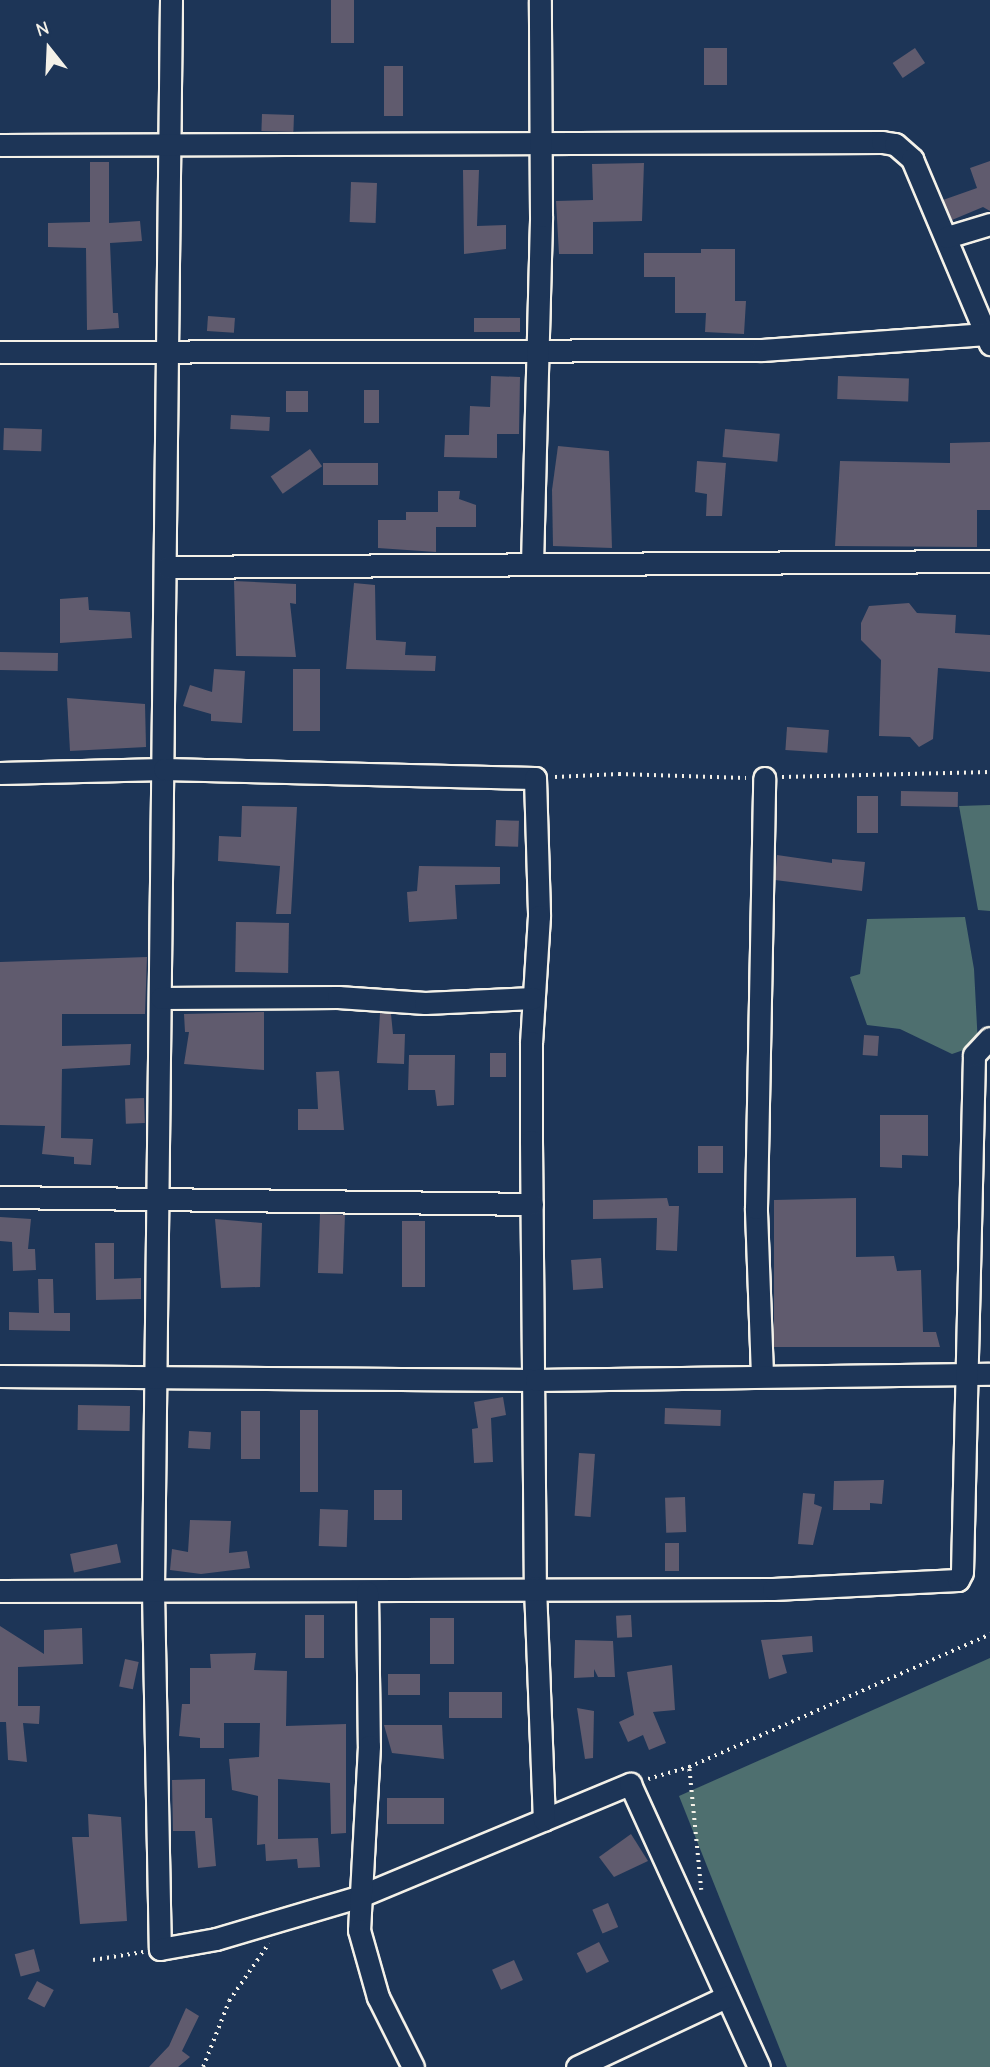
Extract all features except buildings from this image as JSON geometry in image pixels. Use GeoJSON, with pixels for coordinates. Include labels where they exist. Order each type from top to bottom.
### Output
{"type":"FeatureCollection","features":[{"type":"Feature","properties":{"kind":"street"},"geometry":{"type":"LineString","coordinates":[[171,0],[172,146],[153,1591],[160,1949],[288,1920],[358,1897],[630,1784],[759,2067]]}},
{"type":"Feature","properties":{"kind":"street"},"geometry":{"type":"LineString","coordinates":[[532,564],[542,141],[540,0]]}},
{"type":"Feature","properties":{"kind":"street"},"geometry":{"type":"LineString","coordinates":[[0,145],[172,146],[542,141],[895,144],[912,159],[988,339],[762,350],[0,352]]}},
{"type":"Feature","properties":{"kind":"street"},"geometry":{"type":"LineString","coordinates":[[947,237],[990,224]]}},
{"type":"Feature","properties":{"kind":"street"},"geometry":{"type":"LineString","coordinates":[[167,567],[990,561]]}},
{"type":"Feature","properties":{"kind":"street"},"geometry":{"type":"LineString","coordinates":[[0,773],[164,769],[535,778],[539,916],[533,998],[535,1587],[544,1820]]}},
{"type":"Feature","properties":{"kind":"street"},"geometry":{"type":"LineString","coordinates":[[762,1375],[756,1208],[764,778]]}},
{"type":"Feature","properties":{"kind":"street"},"geometry":{"type":"LineString","coordinates":[[161,998],[338,997],[425,1003],[533,998]]}},
{"type":"Feature","properties":{"kind":"street"},"geometry":{"type":"LineString","coordinates":[[0,1591],[367,1591],[535,1587],[773,1589],[958,1580],[962,1572],[974,1055],[990,1038]]}},
{"type":"Feature","properties":{"kind":"street"},"geometry":{"type":"LineString","coordinates":[[0,1197],[533,1204]]}},
{"type":"Feature","properties":{"kind":"street"},"geometry":{"type":"LineString","coordinates":[[0,1376],[536,1380],[990,1374]]}},
{"type":"Feature","properties":{"kind":"street"},"geometry":{"type":"LineString","coordinates":[[367,1591],[368,1783],[358,1897],[362,1952],[413,2067]]}},
{"type":"Feature","properties":{"kind":"street"},"geometry":{"type":"LineString","coordinates":[[577,2067],[726,1997]]}},
{"type":"Feature","properties":{"kind":"path"},"geometry":{"type":"LineString","coordinates":[[535,778],[619,774],[764,778],[990,772]]}},
{"type":"Feature","properties":{"kind":"path"},"geometry":{"type":"LineString","coordinates":[[630,1784],[689,1767],[990,1634]]}},
{"type":"Feature","properties":{"kind":"path"},"geometry":{"type":"LineString","coordinates":[[689,1767],[701,1905]]}},
{"type":"Feature","properties":{"kind":"path"},"geometry":{"type":"LineString","coordinates":[[203,2067],[229,2001],[288,1920]]}},
{"type":"Feature","properties":{"kind":"path"},"geometry":{"type":"LineString","coordinates":[[93,1960],[160,1949]]}},
{"type":"Feature","properties":{"kind":"green space"},"geometry":{"type":"Polygon","coordinates":[[[990,805],[990,911],[978,910],[959,806],[990,805]]]}},
{"type":"Feature","properties":{"kind":"green space"},"geometry":{"type":"Polygon","coordinates":[[[965,917],[974,969],[978,1045],[952,1054],[900,1029],[867,1025],[850,977],[860,974],[867,919],[965,917]]]}},
{"type":"Feature","properties":{"kind":"green space"},"geometry":{"type":"Polygon","coordinates":[[[990,1658],[990,2067],[787,2067],[679,1796],[990,1658]]]}}]}
